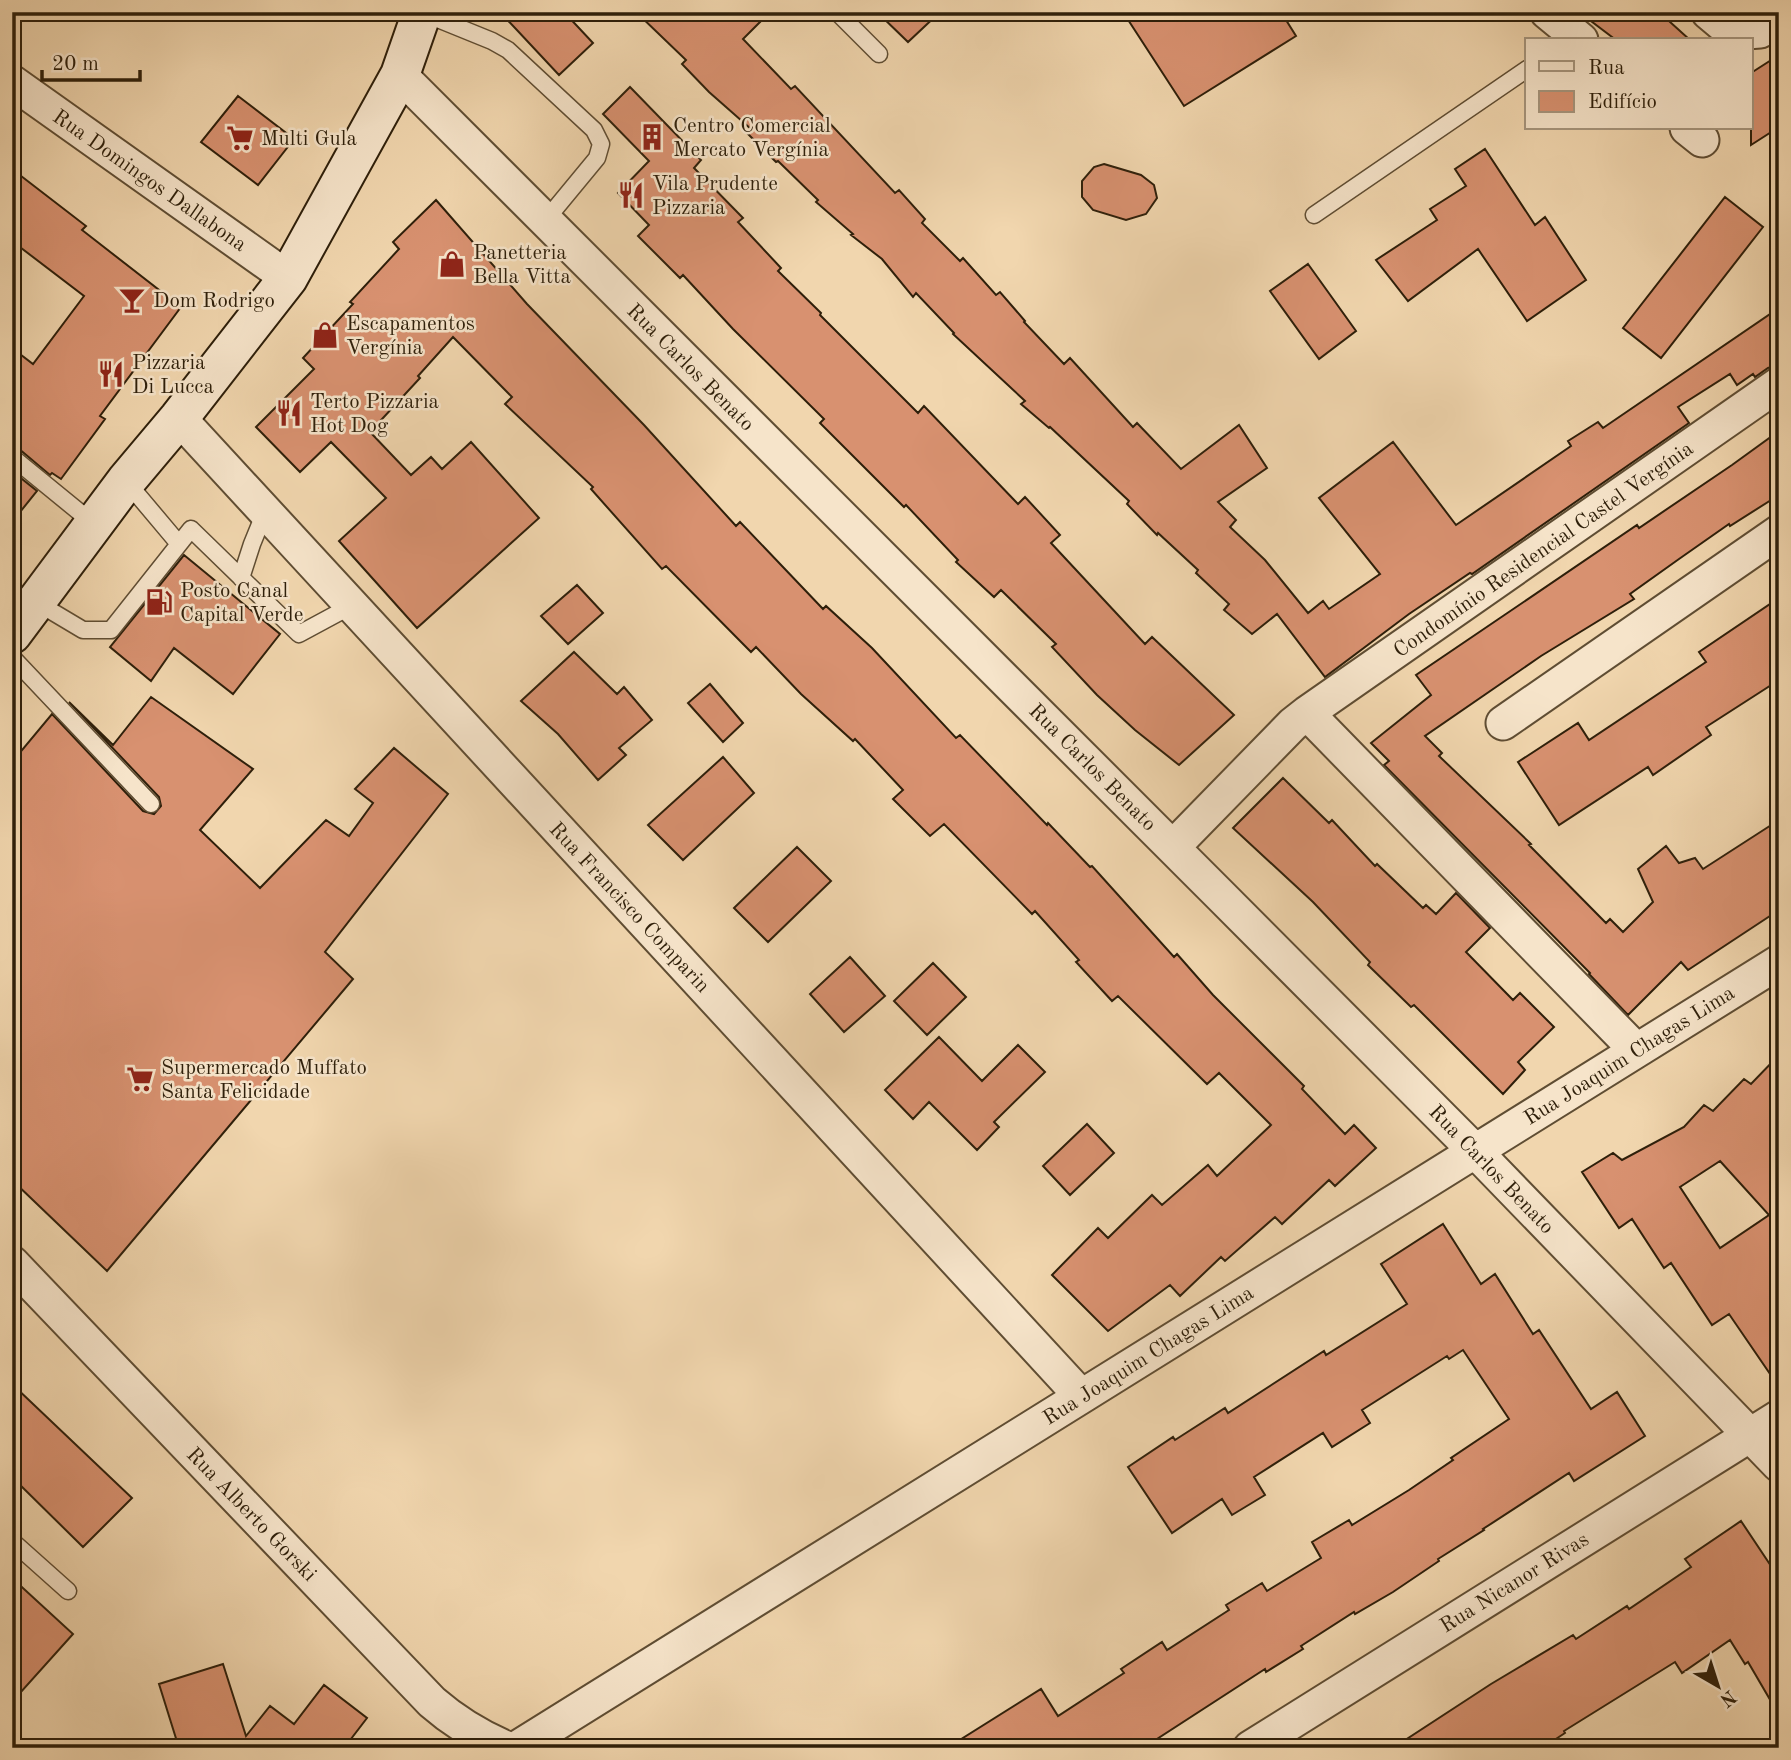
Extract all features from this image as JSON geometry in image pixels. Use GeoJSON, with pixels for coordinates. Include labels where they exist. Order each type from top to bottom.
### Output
{"type":"FeatureCollection","features":[{"type":"Feature","properties":{"kind":"main road"},"geometry":{"type":"LineString","coordinates":[[12,634],[126,481],[179,418],[288,278],[400,75],[422,12]]}},
{"type":"Feature","properties":{"kind":"street"},"geometry":{"type":"LineString","coordinates":[[1548,12],[1574,38]]}},
{"type":"Feature","properties":{"kind":"street"},"geometry":{"type":"LineString","coordinates":[[1708,12],[1733,33],[1760,32],[1779,19]]}},
{"type":"Feature","properties":{"kind":"street","name":"Rua Carlos Benato"},"geometry":{"type":"LineString","coordinates":[[400,75],[1475,1151],[1779,1465]]}},
{"type":"Feature","properties":{"kind":"street","name":"Rua Domingos Dallabona"},"geometry":{"type":"LineString","coordinates":[[12,82],[288,278]]}},
{"type":"Feature","properties":{"kind":"street","name":"Condomínio Residencial Castel Vergínia"},"geometry":{"type":"LineString","coordinates":[[1173,847],[1293,724],[1307,713],[1779,384]]}},
{"type":"Feature","properties":{"kind":"street","name":"Rua Francisco Comparin"},"geometry":{"type":"LineString","coordinates":[[179,418],[1081,1396]]}},
{"type":"Feature","properties":{"kind":"street"},"geometry":{"type":"LineString","coordinates":[[1503,723],[1779,532]]}},
{"type":"Feature","properties":{"kind":"street"},"geometry":{"type":"LineString","coordinates":[[1307,713],[1636,1050]]}},
{"type":"Feature","properties":{"kind":"street","name":"Rua Joaquim Chagas Lima"},"geometry":{"type":"LineString","coordinates":[[517,1748],[1779,962]]}},
{"type":"Feature","properties":{"kind":"street","name":"Rua Alberto Gorski"},"geometry":{"type":"LineString","coordinates":[[12,1263],[432,1702],[471,1732],[506,1748]]}},
{"type":"Feature","properties":{"kind":"street","name":"Rua Nicanor Rivas"},"geometry":{"type":"LineString","coordinates":[[1250,1748],[1779,1417]]}},
{"type":"Feature","properties":{"kind":"lane"},"geometry":{"type":"LineString","coordinates":[[422,12],[508,50],[594,130],[601,144],[597,158],[545,221]]}},
{"type":"Feature","properties":{"kind":"lane"},"geometry":{"type":"LineString","coordinates":[[837,12],[879,54]]}},
{"type":"Feature","properties":{"kind":"lane"},"geometry":{"type":"LineString","coordinates":[[1314,215],[1525,70]]}},
{"type":"Feature","properties":{"kind":"lane"},"geometry":{"type":"LineString","coordinates":[[12,457],[94,524]]}},
{"type":"Feature","properties":{"kind":"lane"},"geometry":{"type":"LineString","coordinates":[[126,481],[179,544]]}},
{"type":"Feature","properties":{"kind":"lane"},"geometry":{"type":"LineString","coordinates":[[241,578],[251,544],[265,512]]}},
{"type":"Feature","properties":{"kind":"lane"},"geometry":{"type":"LineString","coordinates":[[36,602],[83,630],[111,629],[191,529],[299,634],[351,606]]}},
{"type":"Feature","properties":{"kind":"lane"},"geometry":{"type":"LineString","coordinates":[[12,657],[151,804]]}},
{"type":"Feature","properties":{"kind":"lane"},"geometry":{"type":"LineString","coordinates":[[12,1541],[68,1591]]}},
{"type":"Feature","properties":{"kind":"building"},"geometry":{"type":"Polygon","coordinates":[[[500,12],[564,12],[593,43],[559,75],[500,12]]]}},
{"type":"Feature","properties":{"kind":"building"},"geometry":{"type":"Polygon","coordinates":[[[636,12],[770,12],[743,39],[791,89],[795,86],[895,193],[899,190],[925,219],[922,223],[960,261],[963,258],[996,295],[1000,292],[1064,364],[1070,358],[1133,427],[1137,423],[1181,469],[1239,425],[1267,468],[1218,502],[1236,520],[1230,527],[1265,560],[1308,613],[1323,601],[1329,609],[1380,574],[1319,498],[1393,442],[1456,525],[1571,446],[1568,441],[1598,422],[1603,428],[1779,308],[1779,365],[1768,368],[1755,377],[1753,374],[1737,385],[1730,374],[1678,407],[1689,423],[1472,574],[1409,614],[1325,677],[1277,614],[1252,634],[1224,610],[1229,604],[1196,573],[1198,570],[1158,533],[1157,535],[1127,504],[1129,501],[1050,427],[1021,404],[1025,401],[953,334],[916,293],[913,297],[882,259],[816,202],[818,200],[747,133],[751,129],[682,64],[686,60],[636,12]]]}},
{"type":"Feature","properties":{"kind":"building"},"geometry":{"type":"Polygon","coordinates":[[[877,12],[940,12],[908,42],[877,12]]]}},
{"type":"Feature","properties":{"kind":"building"},"geometry":{"type":"Polygon","coordinates":[[[1123,12],[1281,12],[1296,36],[1184,106],[1123,12]]]}},
{"type":"Feature","properties":{"kind":"building"},"geometry":{"type":"Polygon","coordinates":[[[1579,12],[1659,12],[1688,38],[1613,38],[1579,12]]]}},
{"type":"Feature","properties":{"kind":"building"},"geometry":{"type":"Polygon","coordinates":[[[1779,55],[1779,127],[1751,145],[1752,130],[1752,72],[1779,55]]]}},
{"type":"Feature","properties":{"kind":"building"},"geometry":{"type":"Polygon","coordinates":[[[630,87],[701,160],[694,168],[743,218],[738,222],[781,268],[778,271],[821,313],[820,315],[918,413],[924,406],[1018,504],[1025,497],[1060,535],[1051,543],[1145,644],[1152,637],[1234,715],[1179,765],[1097,695],[1052,647],[1056,644],[1001,590],[994,597],[956,562],[958,560],[906,505],[904,507],[820,423],[824,419],[683,275],[680,278],[638,236],[649,225],[618,193],[649,161],[603,114],[630,87]]]}},
{"type":"Feature","properties":{"kind":"building"},"geometry":{"type":"Polygon","coordinates":[[[238,96],[294,139],[258,185],[201,142],[238,96]]]}},
{"type":"Feature","properties":{"kind":"building"},"geometry":{"type":"Polygon","coordinates":[[[1485,149],[1535,225],[1545,217],[1586,280],[1527,321],[1478,249],[1408,301],[1376,260],[1437,220],[1430,209],[1466,186],[1455,169],[1485,149]]]}},
{"type":"Feature","properties":{"kind":"building"},"geometry":{"type":"Polygon","coordinates":[[[1104,164],[1141,175],[1154,185],[1157,198],[1146,214],[1126,220],[1093,210],[1082,197],[1082,181],[1094,167],[1104,164]]]}},
{"type":"Feature","properties":{"kind":"building"},"geometry":{"type":"Polygon","coordinates":[[[12,169],[86,226],[82,230],[181,307],[100,416],[105,419],[61,479],[52,473],[50,475],[19,449],[12,447],[12,348],[33,364],[84,296],[12,241],[12,169]]]}},
{"type":"Feature","properties":{"kind":"building"},"geometry":{"type":"Polygon","coordinates":[[[1725,197],[1763,227],[1661,358],[1623,328],[1725,197]]]}},
{"type":"Feature","properties":{"kind":"building"},"geometry":{"type":"Polygon","coordinates":[[[436,200],[527,304],[644,425],[736,526],[740,522],[823,609],[826,606],[872,648],[956,738],[960,735],[1047,825],[1048,823],[1090,867],[1092,866],[1174,957],[1177,954],[1213,995],[1304,1086],[1302,1089],[1345,1134],[1354,1125],[1376,1148],[1335,1186],[1329,1180],[1282,1224],[1275,1217],[1225,1261],[1221,1257],[1180,1296],[1170,1285],[1108,1331],[1052,1275],[1098,1228],[1108,1238],[1152,1195],[1162,1205],[1208,1165],[1217,1176],[1271,1125],[1219,1073],[1207,1084],[1118,996],[1112,1001],[1035,911],[1032,914],[944,824],[930,836],[893,799],[903,790],[855,739],[853,741],[801,694],[756,647],[751,652],[666,566],[662,569],[591,489],[593,487],[505,404],[512,397],[453,337],[418,376],[420,378],[370,432],[411,475],[431,457],[442,469],[471,442],[539,518],[417,628],[339,541],[386,498],[331,442],[300,472],[256,427],[314,369],[303,358],[399,249],[393,242],[436,200]]]}},
{"type":"Feature","properties":{"kind":"building"},"geometry":{"type":"Polygon","coordinates":[[[1308,264],[1356,331],[1319,359],[1270,291],[1308,264]]]}},
{"type":"Feature","properties":{"kind":"building"},"geometry":{"type":"Polygon","coordinates":[[[1779,431],[1779,495],[1730,526],[1729,524],[1630,594],[1634,599],[1541,656],[1425,736],[1442,753],[1439,756],[1531,844],[1529,845],[1606,923],[1610,919],[1623,932],[1653,902],[1638,869],[1666,846],[1679,863],[1695,858],[1703,869],[1779,820],[1779,910],[1688,970],[1681,962],[1628,1015],[1590,973],[1384,765],[1389,761],[1371,743],[1431,695],[1416,675],[1637,525],[1639,528],[1779,431]]]}},
{"type":"Feature","properties":{"kind":"building"},"geometry":{"type":"Polygon","coordinates":[[[12,471],[37,491],[12,522],[12,471]]]}},
{"type":"Feature","properties":{"kind":"building"},"geometry":{"type":"Polygon","coordinates":[[[184,555],[280,634],[233,694],[174,648],[151,681],[110,647],[184,555]]]}},
{"type":"Feature","properties":{"kind":"building"},"geometry":{"type":"Polygon","coordinates":[[[577,585],[603,613],[568,644],[541,616],[577,585]]]}},
{"type":"Feature","properties":{"kind":"building"},"geometry":{"type":"Polygon","coordinates":[[[1779,598],[1779,680],[1706,727],[1711,735],[1653,775],[1648,767],[1559,825],[1518,762],[1578,723],[1589,740],[1706,662],[1699,652],[1779,598]]]}},
{"type":"Feature","properties":{"kind":"building"},"geometry":{"type":"Polygon","coordinates":[[[574,652],[617,694],[624,687],[652,720],[619,748],[626,755],[598,780],[558,734],[521,701],[574,652]]]}},
{"type":"Feature","properties":{"kind":"building"},"geometry":{"type":"Polygon","coordinates":[[[710,684],[743,723],[723,742],[688,703],[710,684]]]}},
{"type":"Feature","properties":{"kind":"building","name":"Supermercado Muffato Santa Felicidade"},"geometry":{"type":"Polygon","coordinates":[[[151,697],[253,769],[200,830],[260,888],[326,820],[349,836],[373,803],[355,789],[394,748],[448,794],[325,952],[353,979],[107,1271],[12,1180],[12,762],[52,714],[143,811],[154,814],[161,806],[159,797],[69,702],[113,745],[151,697]]]}},
{"type":"Feature","properties":{"kind":"building"},"geometry":{"type":"Polygon","coordinates":[[[723,757],[754,793],[683,860],[648,825],[723,757]]]}},
{"type":"Feature","properties":{"kind":"building"},"geometry":{"type":"Polygon","coordinates":[[[1283,778],[1329,823],[1332,820],[1375,866],[1377,864],[1423,908],[1426,905],[1436,914],[1456,893],[1490,928],[1466,952],[1513,1000],[1520,993],[1554,1027],[1518,1062],[1525,1070],[1503,1094],[1414,1005],[1411,1007],[1368,965],[1370,962],[1313,902],[1233,828],[1283,778]]]}},
{"type":"Feature","properties":{"kind":"building"},"geometry":{"type":"Polygon","coordinates":[[[797,847],[831,881],[768,942],[734,908],[797,847]]]}},
{"type":"Feature","properties":{"kind":"building"},"geometry":{"type":"Polygon","coordinates":[[[850,957],[885,996],[844,1032],[810,994],[850,957]]]}},
{"type":"Feature","properties":{"kind":"building"},"geometry":{"type":"Polygon","coordinates":[[[933,963],[966,997],[927,1035],[894,1001],[933,963]]]}},
{"type":"Feature","properties":{"kind":"building"},"geometry":{"type":"Polygon","coordinates":[[[939,1037],[982,1081],[1018,1045],[1045,1072],[994,1122],[999,1127],[977,1150],[929,1102],[913,1119],[885,1090],[939,1037]]]}},
{"type":"Feature","properties":{"kind":"building"},"geometry":{"type":"Polygon","coordinates":[[[1779,1055],[1779,1387],[1729,1314],[1712,1325],[1671,1263],[1664,1268],[1632,1219],[1619,1228],[1582,1172],[1613,1153],[1622,1160],[1684,1127],[1704,1105],[1713,1111],[1744,1079],[1751,1084],[1779,1055]],[[1720,1161],[1680,1187],[1720,1248],[1769,1215],[1720,1161]]]}},
{"type":"Feature","properties":{"kind":"building"},"geometry":{"type":"Polygon","coordinates":[[[1087,1124],[1114,1153],[1070,1195],[1043,1166],[1087,1124]]]}},
{"type":"Feature","properties":{"kind":"building"},"geometry":{"type":"Polygon","coordinates":[[[1443,1224],[1481,1284],[1495,1274],[1533,1334],[1539,1330],[1591,1409],[1617,1392],[1645,1436],[1574,1481],[1569,1473],[1438,1559],[1439,1561],[1393,1592],[1355,1614],[1354,1612],[1301,1646],[1303,1649],[1266,1672],[1265,1669],[1143,1748],[947,1748],[1041,1689],[1058,1716],[1124,1673],[1121,1669],[1162,1642],[1167,1650],[1229,1610],[1226,1605],[1262,1583],[1267,1591],[1321,1558],[1312,1542],[1349,1520],[1352,1525],[1409,1490],[1509,1419],[1463,1350],[1449,1359],[1447,1356],[1362,1410],[1370,1423],[1332,1447],[1323,1433],[1254,1477],[1265,1495],[1232,1515],[1222,1499],[1172,1533],[1128,1467],[1173,1437],[1175,1440],[1225,1408],[1228,1413],[1324,1351],[1326,1355],[1407,1304],[1381,1264],[1443,1224]]]}},
{"type":"Feature","properties":{"kind":"building"},"geometry":{"type":"Polygon","coordinates":[[[12,1384],[132,1498],[83,1547],[12,1477],[12,1384]]]}},
{"type":"Feature","properties":{"kind":"building"},"geometry":{"type":"Polygon","coordinates":[[[1741,1521],[1779,1578],[1779,1715],[1748,1662],[1745,1664],[1730,1640],[1682,1673],[1675,1662],[1564,1731],[1565,1733],[1542,1748],[1393,1748],[1573,1635],[1576,1639],[1627,1606],[1629,1609],[1691,1567],[1685,1559],[1741,1521]]]}},
{"type":"Feature","properties":{"kind":"building"},"geometry":{"type":"Polygon","coordinates":[[[12,1578],[73,1634],[12,1702],[12,1578]]]}},
{"type":"Feature","properties":{"kind":"building"},"geometry":{"type":"Polygon","coordinates":[[[223,1664],[246,1736],[270,1706],[294,1724],[324,1685],[367,1718],[344,1748],[179,1748],[159,1684],[223,1664]]]}},
{"type":"Feature","properties":{"kind":"place","name":"Centro Comercial Mercato Vergínia"},"geometry":{"type":"Point","coordinates":[652,137]}},
{"type":"Feature","properties":{"kind":"place","name":"Multi Gula"},"geometry":{"type":"Point","coordinates":[240,138]}},
{"type":"Feature","properties":{"kind":"place","name":"Vila Prudente Pizzaria"},"geometry":{"type":"Point","coordinates":[631,195]}},
{"type":"Feature","properties":{"kind":"place","name":"Panetteria Bella Vitta"},"geometry":{"type":"Point","coordinates":[452,264]}},
{"type":"Feature","properties":{"kind":"place","name":"Dom Rodrigo"},"geometry":{"type":"Point","coordinates":[132,300]}},
{"type":"Feature","properties":{"kind":"place","name":"Escapamentos Vergínia"},"geometry":{"type":"Point","coordinates":[325,335]}},
{"type":"Feature","properties":{"kind":"place","name":"Pizzaria Di Lucca"},"geometry":{"type":"Point","coordinates":[111,374]}},
{"type":"Feature","properties":{"kind":"place","name":"Terto Pizzaria Hot Dog"},"geometry":{"type":"Point","coordinates":[289,413]}},
{"type":"Feature","properties":{"kind":"place","name":"Posto Canal Capital Verde"},"geometry":{"type":"Point","coordinates":[159,602]}},
{"type":"Feature","properties":{"kind":"place","name":"Supermercado Muffato Santa Felicidade"},"geometry":{"type":"Point","coordinates":[140,1079]}}]}
